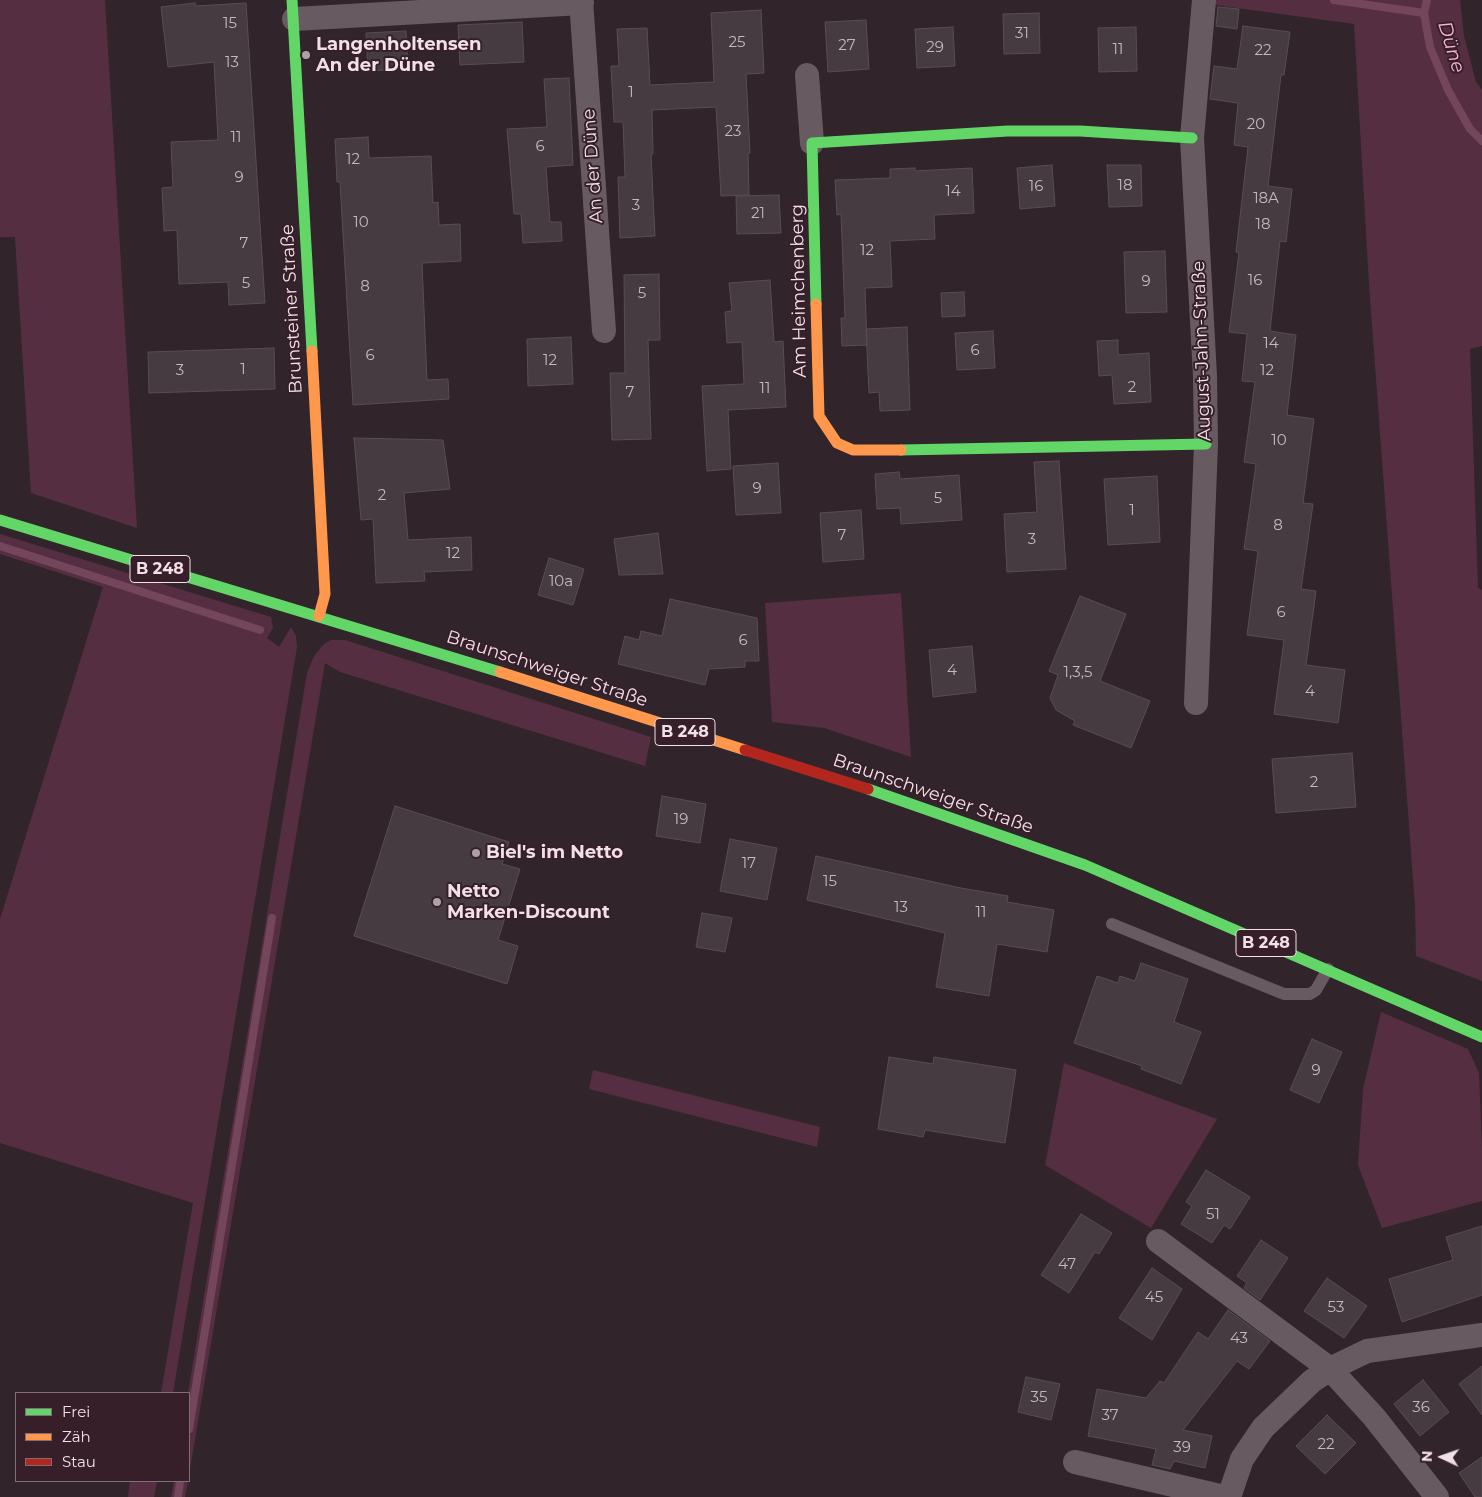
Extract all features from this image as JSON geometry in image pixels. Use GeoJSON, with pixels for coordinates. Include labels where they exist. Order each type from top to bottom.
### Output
{"type":"FeatureCollection","features":[{"type":"Feature","properties":{"kind":"street","name":"August-Jahn-Straße"},"geometry":{"type":"LineString","coordinates":[[1196,703],[1206,444],[1205,376],[1192,138],[1204,0]]}},
{"type":"Feature","properties":{"kind":"street"},"geometry":{"type":"LineString","coordinates":[[293,9],[581,2]]}},
{"type":"Feature","properties":{"kind":"street","name":"An der Düne"},"geometry":{"type":"LineString","coordinates":[[581,2],[604,332]]}},
{"type":"Feature","properties":{"kind":"street","name":"Brunsteiner Straße"},"geometry":{"type":"LineString","coordinates":[[293,9],[325,594],[319,616]]}},
{"type":"Feature","properties":{"kind":"street"},"geometry":{"type":"LineString","coordinates":[[807,75],[812,143],[1008,130],[1080,131],[1192,138]]}},
{"type":"Feature","properties":{"kind":"street","name":"Am Heimchenberg"},"geometry":{"type":"LineString","coordinates":[[812,143],[819,416],[837,442],[853,450],[867,451],[1024,446],[1206,444]]}},
{"type":"Feature","properties":{"kind":"street","name":"Braunschweiger Straße"},"geometry":{"type":"LineString","coordinates":[[0,520],[319,616],[856,785],[1031,845],[1085,865],[1482,1037]]}},
{"type":"Feature","properties":{"kind":"street"},"geometry":{"type":"LineString","coordinates":[[1158,1241],[1330,1369],[1374,1417],[1437,1497]]}},
{"type":"Feature","properties":{"kind":"street"},"geometry":{"type":"LineString","coordinates":[[1229,1497],[1242,1459],[1263,1428],[1312,1381],[1330,1369],[1367,1351],[1482,1335]]}},
{"type":"Feature","properties":{"kind":"street"},"geometry":{"type":"LineString","coordinates":[[1075,1462],[1224,1497]]}},
{"type":"Feature","properties":{"kind":"lane"},"geometry":{"type":"LineString","coordinates":[[1112,924],[1284,994],[1310,994],[1316,990],[1328,970]]}},
{"type":"Feature","properties":{"kind":"shaded area"},"geometry":{"type":"Polygon","coordinates":[[[0,0],[105,0],[137,528],[31,493],[15,237],[0,237],[0,0]]]}},
{"type":"Feature","properties":{"kind":"shaded area"},"geometry":{"type":"Polygon","coordinates":[[[1215,0],[1460,0],[1464,36],[1476,82],[1482,90],[1482,346],[1470,349],[1478,588],[1482,590],[1482,981],[1416,956],[1415,906],[1369,284],[1354,24],[1215,5],[1215,0]]]}},
{"type":"Feature","properties":{"kind":"shaded area"},"geometry":{"type":"Polygon","coordinates":[[[0,534],[271,617],[273,628],[267,638],[279,647],[291,627],[296,636],[297,647],[173,1392],[161,1392],[193,1203],[0,1143],[0,919],[103,587],[0,554],[0,534]]]}},
{"type":"Feature","properties":{"kind":"shaded area"},"geometry":{"type":"Polygon","coordinates":[[[901,593],[911,757],[824,728],[772,722],[765,603],[901,593]]]}},
{"type":"Feature","properties":{"kind":"shaded area"},"geometry":{"type":"Polygon","coordinates":[[[331,640],[345,640],[651,737],[645,766],[340,672],[325,663],[190,1469],[190,1392],[188,1392],[307,673],[314,656],[324,644],[331,640]]]}},
{"type":"Feature","properties":{"kind":"shaded area"},"geometry":{"type":"Polygon","coordinates":[[[1381,1012],[1468,1049],[1479,1073],[1482,1150],[1482,1201],[1382,1228],[1358,1165],[1363,1089],[1381,1012]]]}},
{"type":"Feature","properties":{"kind":"shaded area"},"geometry":{"type":"Polygon","coordinates":[[[1064,1063],[1217,1119],[1151,1228],[1045,1165],[1064,1063]]]}},
{"type":"Feature","properties":{"kind":"shaded area"},"geometry":{"type":"Polygon","coordinates":[[[593,1070],[820,1127],[817,1147],[589,1089],[593,1070]]]}},
{"type":"Feature","properties":{"kind":"shaded area"},"geometry":{"type":"Polygon","coordinates":[[[130,1482],[157,1482],[154,1497],[128,1497],[130,1482]]]}},
{"type":"Feature","properties":{"kind":"shaded area"},"geometry":{"type":"Polygon","coordinates":[[[174,1482],[188,1482],[185,1497],[171,1497],[174,1482]]]}},
{"type":"Feature","properties":{"kind":"building"},"geometry":{"type":"Polygon","coordinates":[[[195,3],[196,6],[246,3],[265,303],[229,305],[228,282],[179,284],[177,230],[164,231],[162,188],[173,187],[171,142],[218,140],[214,62],[168,67],[161,7],[195,3]]]}},
{"type":"Feature","properties":{"kind":"building"},"geometry":{"type":"Polygon","coordinates":[[[1218,7],[1239,9],[1237,29],[1216,26],[1218,7]]]}},
{"type":"Feature","properties":{"kind":"building"},"geometry":{"type":"Polygon","coordinates":[[[761,10],[764,73],[746,74],[750,153],[748,153],[749,195],[721,196],[716,107],[652,110],[653,154],[651,155],[655,236],[620,238],[618,177],[625,177],[623,122],[614,122],[611,66],[619,66],[617,29],[647,28],[650,85],[714,82],[711,13],[761,10]]]}},
{"type":"Feature","properties":{"kind":"building"},"geometry":{"type":"Polygon","coordinates":[[[1039,13],[1040,53],[1004,54],[1003,14],[1039,13]]]}},
{"type":"Feature","properties":{"kind":"building"},"geometry":{"type":"Polygon","coordinates":[[[866,20],[869,69],[828,72],[825,22],[866,20]]]}},
{"type":"Feature","properties":{"kind":"building"},"geometry":{"type":"Polygon","coordinates":[[[522,22],[524,62],[460,65],[458,25],[522,22]]]}},
{"type":"Feature","properties":{"kind":"building"},"geometry":{"type":"Polygon","coordinates":[[[1243,26],[1290,32],[1284,75],[1281,75],[1268,186],[1292,189],[1286,242],[1280,241],[1270,331],[1296,335],[1287,415],[1314,419],[1303,503],[1313,504],[1301,589],[1316,591],[1306,665],[1345,670],[1338,723],[1274,714],[1284,640],[1247,635],[1258,551],[1244,549],[1256,464],[1244,462],[1255,382],[1242,381],[1247,334],[1229,332],[1239,253],[1236,252],[1248,147],[1234,145],[1238,103],[1210,99],[1214,66],[1237,69],[1243,26]]]}},
{"type":"Feature","properties":{"kind":"building"},"geometry":{"type":"Polygon","coordinates":[[[953,27],[955,66],[917,68],[915,29],[953,27]]]}},
{"type":"Feature","properties":{"kind":"building"},"geometry":{"type":"Polygon","coordinates":[[[1136,27],[1137,71],[1099,72],[1098,28],[1136,27]]]}},
{"type":"Feature","properties":{"kind":"building"},"geometry":{"type":"Polygon","coordinates":[[[406,31],[408,69],[368,71],[366,33],[406,31]]]}},
{"type":"Feature","properties":{"kind":"building"},"geometry":{"type":"Polygon","coordinates":[[[569,78],[573,165],[546,167],[550,222],[561,222],[562,241],[523,243],[521,214],[514,214],[507,129],[547,127],[544,79],[569,78]]]}},
{"type":"Feature","properties":{"kind":"building"},"geometry":{"type":"Polygon","coordinates":[[[368,137],[369,158],[431,156],[433,203],[438,202],[439,225],[460,224],[461,261],[422,263],[427,380],[448,379],[449,399],[353,405],[340,182],[337,182],[335,139],[368,137]]]}},
{"type":"Feature","properties":{"kind":"building"},"geometry":{"type":"Polygon","coordinates":[[[1052,165],[1055,206],[1020,209],[1017,168],[1052,165]]]}},
{"type":"Feature","properties":{"kind":"building"},"geometry":{"type":"Polygon","coordinates":[[[1107,165],[1141,165],[1142,206],[1109,207],[1107,165]]]}},
{"type":"Feature","properties":{"kind":"building"},"geometry":{"type":"Polygon","coordinates":[[[915,168],[915,171],[972,168],[974,213],[934,215],[935,239],[890,241],[892,287],[865,288],[867,345],[842,346],[841,318],[845,318],[841,214],[837,215],[835,180],[890,178],[890,169],[915,168]]]}},
{"type":"Feature","properties":{"kind":"building"},"geometry":{"type":"Polygon","coordinates":[[[779,195],[781,233],[737,234],[736,196],[779,195]]]}},
{"type":"Feature","properties":{"kind":"building"},"geometry":{"type":"Polygon","coordinates":[[[1165,251],[1167,312],[1126,313],[1124,252],[1165,251]]]}},
{"type":"Feature","properties":{"kind":"building"},"geometry":{"type":"Polygon","coordinates":[[[659,274],[660,340],[648,340],[651,439],[612,440],[610,373],[625,373],[624,275],[659,274]]]}},
{"type":"Feature","properties":{"kind":"building"},"geometry":{"type":"Polygon","coordinates":[[[770,280],[774,342],[783,341],[786,407],[728,410],[731,469],[707,471],[702,386],[744,384],[742,342],[727,343],[725,312],[732,311],[729,283],[770,280]]]}},
{"type":"Feature","properties":{"kind":"building"},"geometry":{"type":"Polygon","coordinates":[[[964,292],[965,316],[942,317],[941,293],[964,292]]]}},
{"type":"Feature","properties":{"kind":"building"},"geometry":{"type":"Polygon","coordinates":[[[907,327],[910,410],[880,411],[879,392],[869,393],[866,329],[907,327]]]}},
{"type":"Feature","properties":{"kind":"building"},"geometry":{"type":"Polygon","coordinates":[[[993,331],[995,368],[957,370],[955,333],[993,331]]]}},
{"type":"Feature","properties":{"kind":"building"},"geometry":{"type":"Polygon","coordinates":[[[571,337],[573,384],[528,386],[527,339],[571,337]]]}},
{"type":"Feature","properties":{"kind":"building"},"geometry":{"type":"Polygon","coordinates":[[[1118,340],[1118,355],[1149,353],[1151,402],[1114,404],[1112,375],[1099,376],[1097,341],[1118,340]]]}},
{"type":"Feature","properties":{"kind":"building"},"geometry":{"type":"Polygon","coordinates":[[[274,348],[275,389],[149,393],[148,352],[274,348]]]}},
{"type":"Feature","properties":{"kind":"building"},"geometry":{"type":"Polygon","coordinates":[[[354,438],[443,440],[450,489],[404,493],[408,540],[471,537],[472,570],[424,572],[425,581],[376,583],[373,519],[361,520],[354,438]]]}},
{"type":"Feature","properties":{"kind":"building"},"geometry":{"type":"Polygon","coordinates":[[[1059,461],[1066,569],[1007,572],[1004,514],[1037,512],[1034,462],[1059,461]]]}},
{"type":"Feature","properties":{"kind":"building"},"geometry":{"type":"Polygon","coordinates":[[[778,463],[781,513],[736,515],[733,466],[778,463]]]}},
{"type":"Feature","properties":{"kind":"building"},"geometry":{"type":"Polygon","coordinates":[[[899,472],[900,479],[959,475],[962,520],[901,524],[900,508],[877,509],[875,474],[899,472]]]}},
{"type":"Feature","properties":{"kind":"building"},"geometry":{"type":"Polygon","coordinates":[[[1157,476],[1160,542],[1108,545],[1104,479],[1157,476]]]}},
{"type":"Feature","properties":{"kind":"building"},"geometry":{"type":"Polygon","coordinates":[[[861,510],[864,559],[823,562],[820,513],[861,510]]]}},
{"type":"Feature","properties":{"kind":"building"},"geometry":{"type":"Polygon","coordinates":[[[658,533],[663,574],[619,575],[614,539],[658,533]]]}},
{"type":"Feature","properties":{"kind":"building"},"geometry":{"type":"Polygon","coordinates":[[[549,558],[584,569],[573,605],[538,595],[549,558]]]}},
{"type":"Feature","properties":{"kind":"building"},"geometry":{"type":"Polygon","coordinates":[[[1080,596],[1126,614],[1100,681],[1150,701],[1131,748],[1073,725],[1075,721],[1056,710],[1050,698],[1058,675],[1049,671],[1080,596]]]}},
{"type":"Feature","properties":{"kind":"building"},"geometry":{"type":"Polygon","coordinates":[[[670,599],[757,618],[759,661],[745,661],[745,667],[709,669],[705,685],[618,664],[625,636],[639,640],[641,631],[662,636],[670,599]]]}},
{"type":"Feature","properties":{"kind":"building"},"geometry":{"type":"Polygon","coordinates":[[[972,646],[976,692],[933,697],[929,650],[972,646]]]}},
{"type":"Feature","properties":{"kind":"building"},"geometry":{"type":"Polygon","coordinates":[[[1352,753],[1356,807],[1276,813],[1272,759],[1352,753]]]}},
{"type":"Feature","properties":{"kind":"building"},"geometry":{"type":"Polygon","coordinates":[[[662,796],[706,804],[700,843],[656,836],[662,796]]]}},
{"type":"Feature","properties":{"kind":"building","name":"Netto Marken-Discount"},"geometry":{"type":"Polygon","coordinates":[[[395,806],[509,842],[502,864],[520,869],[498,940],[518,946],[507,984],[354,936],[395,806]]]}},
{"type":"Feature","properties":{"kind":"building"},"geometry":{"type":"Polygon","coordinates":[[[730,839],[777,848],[767,900],[720,891],[730,839]]]}},
{"type":"Feature","properties":{"kind":"building"},"geometry":{"type":"Polygon","coordinates":[[[816,856],[961,888],[1008,896],[1007,902],[1054,910],[1047,952],[997,944],[989,996],[936,987],[945,933],[807,900],[816,856]]]}},
{"type":"Feature","properties":{"kind":"building"},"geometry":{"type":"Polygon","coordinates":[[[702,913],[732,918],[725,952],[696,947],[702,913]]]}},
{"type":"Feature","properties":{"kind":"building"},"geometry":{"type":"Polygon","coordinates":[[[1141,963],[1188,979],[1174,1022],[1201,1032],[1181,1084],[1141,1069],[1142,1066],[1074,1043],[1097,976],[1118,983],[1120,976],[1135,981],[1141,963]]]}},
{"type":"Feature","properties":{"kind":"building"},"geometry":{"type":"Polygon","coordinates":[[[1312,1039],[1342,1052],[1319,1103],[1290,1090],[1312,1039]]]}},
{"type":"Feature","properties":{"kind":"building"},"geometry":{"type":"Polygon","coordinates":[[[889,1057],[933,1064],[934,1057],[1016,1070],[1005,1143],[925,1130],[923,1137],[878,1129],[889,1057]]]}},
{"type":"Feature","properties":{"kind":"building"},"geometry":{"type":"Polygon","coordinates":[[[1206,1170],[1250,1197],[1230,1229],[1224,1225],[1212,1243],[1181,1224],[1192,1206],[1186,1202],[1206,1170]]]}},
{"type":"Feature","properties":{"kind":"building"},"geometry":{"type":"Polygon","coordinates":[[[1081,1214],[1112,1233],[1099,1254],[1095,1252],[1069,1293],[1041,1275],[1081,1214]]]}},
{"type":"Feature","properties":{"kind":"building"},"geometry":{"type":"Polygon","coordinates":[[[1482,1226],[1482,1295],[1402,1322],[1389,1279],[1453,1260],[1446,1237],[1482,1226]]]}},
{"type":"Feature","properties":{"kind":"building"},"geometry":{"type":"Polygon","coordinates":[[[1261,1240],[1288,1258],[1260,1300],[1244,1288],[1247,1283],[1237,1276],[1261,1240]]]}},
{"type":"Feature","properties":{"kind":"building"},"geometry":{"type":"Polygon","coordinates":[[[1152,1268],[1182,1289],[1152,1340],[1119,1318],[1152,1268]]]}},
{"type":"Feature","properties":{"kind":"building"},"geometry":{"type":"Polygon","coordinates":[[[1327,1278],[1367,1306],[1344,1338],[1304,1311],[1327,1278]]]}},
{"type":"Feature","properties":{"kind":"building"},"geometry":{"type":"Polygon","coordinates":[[[1228,1310],[1270,1341],[1249,1369],[1237,1361],[1183,1430],[1212,1436],[1205,1468],[1174,1461],[1170,1469],[1152,1465],[1156,1449],[1088,1436],[1097,1389],[1146,1398],[1160,1381],[1164,1383],[1198,1332],[1208,1339],[1228,1310]]]}},
{"type":"Feature","properties":{"kind":"building"},"geometry":{"type":"Polygon","coordinates":[[[1482,1366],[1482,1415],[1459,1384],[1482,1366]]]}},
{"type":"Feature","properties":{"kind":"building"},"geometry":{"type":"Polygon","coordinates":[[[1026,1377],[1060,1384],[1051,1420],[1018,1412],[1026,1377]]]}},
{"type":"Feature","properties":{"kind":"building"},"geometry":{"type":"Polygon","coordinates":[[[1423,1380],[1449,1412],[1420,1436],[1394,1404],[1423,1380]]]}},
{"type":"Feature","properties":{"kind":"building"},"geometry":{"type":"Polygon","coordinates":[[[1327,1415],[1356,1443],[1325,1474],[1296,1446],[1327,1415]]]}},
{"type":"Feature","properties":{"kind":"building"},"geometry":{"type":"Polygon","coordinates":[[[1482,1457],[1482,1497],[1475,1497],[1459,1473],[1482,1457]]]}},
{"type":"Feature","properties":{"kind":"waterway","name":"Düne"},"geometry":{"type":"LineString","coordinates":[[1334,0],[1424,13]]}},
{"type":"Feature","properties":{"kind":"waterway","name":"Düne"},"geometry":{"type":"LineString","coordinates":[[1427,0],[1424,13],[1430,47],[1448,90],[1470,129],[1482,141]]}},
{"type":"Feature","properties":{"kind":"waterway"},"geometry":{"type":"LineString","coordinates":[[0,546],[260,630]]}},
{"type":"Feature","properties":{"kind":"waterway"},"geometry":{"type":"LineString","coordinates":[[190,1423],[272,918]]}},
{"type":"Feature","properties":{"kind":"waterway"},"geometry":{"type":"LineString","coordinates":[[178,1497],[180,1482]]}},
{"type":"Feature","properties":{"kind":"traffic: fast"},"geometry":{"type":"LineString","coordinates":[[292,0],[312,351]]}},
{"type":"Feature","properties":{"kind":"traffic: fast"},"geometry":{"type":"LineString","coordinates":[[816,304],[812,143],[1008,131],[1080,131],[1192,138]]}},
{"type":"Feature","properties":{"kind":"traffic: fast"},"geometry":{"type":"LineString","coordinates":[[901,450],[1206,444]]}},
{"type":"Feature","properties":{"kind":"traffic: fast"},"geometry":{"type":"LineString","coordinates":[[0,520],[500,672]]}},
{"type":"Feature","properties":{"kind":"traffic: fast"},"geometry":{"type":"LineString","coordinates":[[868,789],[1085,865],[1482,1037]]}},
{"type":"Feature","properties":{"kind":"traffic: slow"},"geometry":{"type":"LineString","coordinates":[[816,304],[819,416],[837,443],[853,450],[901,450]]}},
{"type":"Feature","properties":{"kind":"traffic: slow"},"geometry":{"type":"LineString","coordinates":[[312,351],[325,594],[319,616]]}},
{"type":"Feature","properties":{"kind":"traffic: slow"},"geometry":{"type":"LineString","coordinates":[[500,672],[745,750]]}},
{"type":"Feature","properties":{"kind":"traffic: jam"},"geometry":{"type":"LineString","coordinates":[[745,750],[868,789]]}},
{"type":"Feature","properties":{"kind":"place","name":"Langenholtensen An der Düne"},"geometry":{"type":"Point","coordinates":[306,55]}},
{"type":"Feature","properties":{"kind":"place","name":"Biel's im Netto"},"geometry":{"type":"Point","coordinates":[476,853]}},
{"type":"Feature","properties":{"kind":"place","name":"Netto Marken-Discount"},"geometry":{"type":"Point","coordinates":[437,902]}}]}
